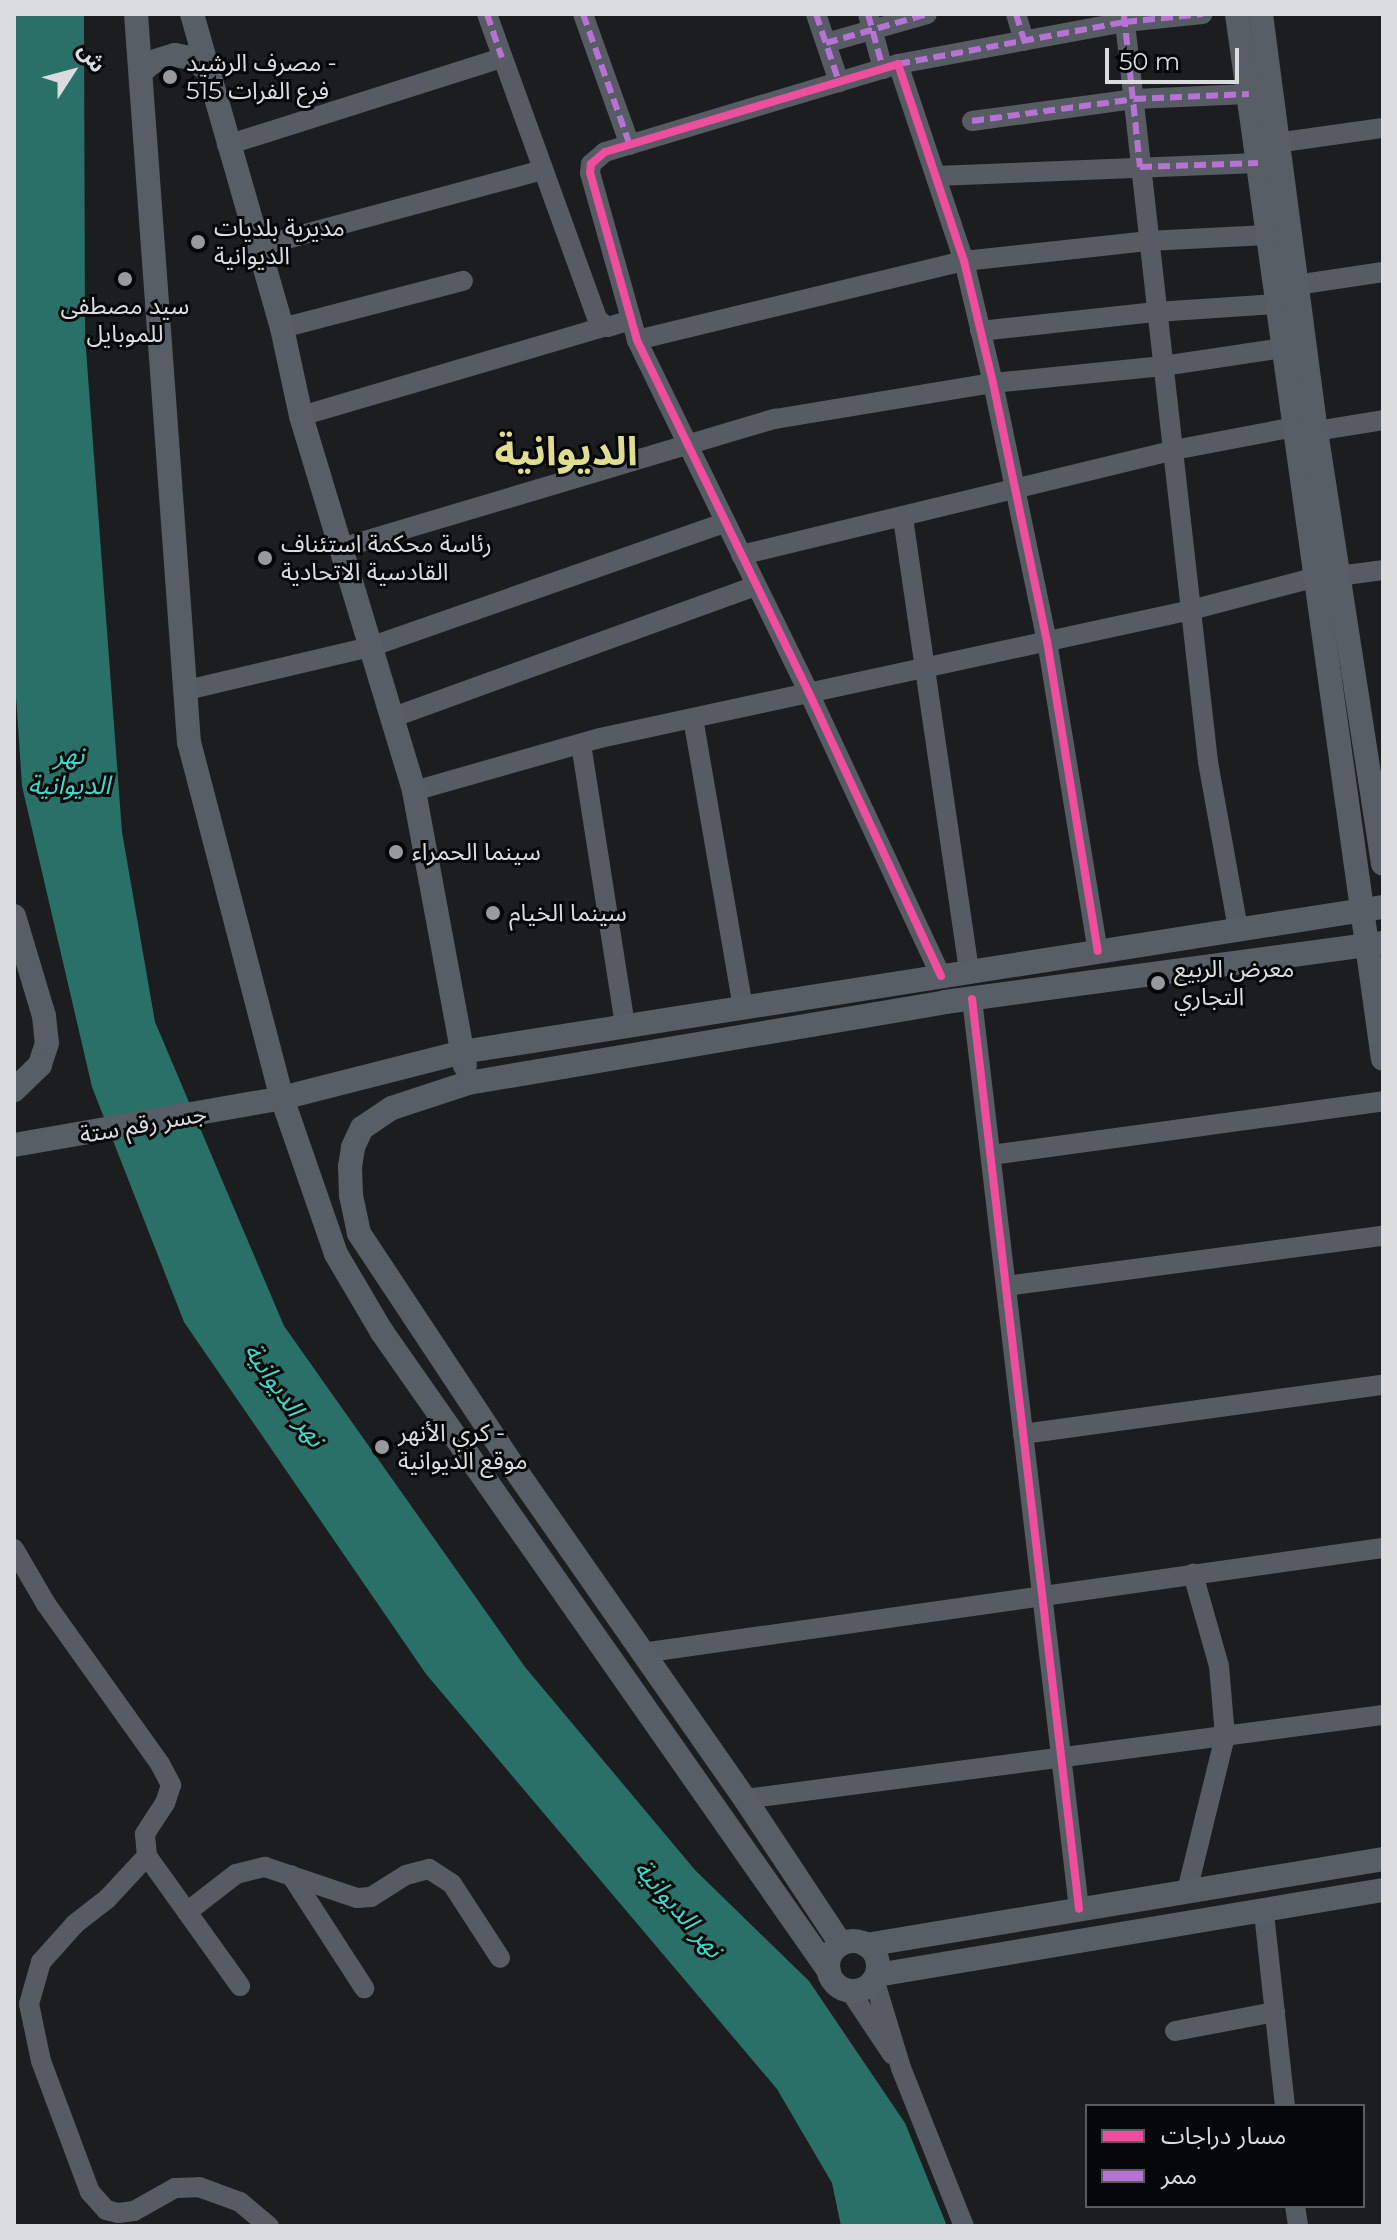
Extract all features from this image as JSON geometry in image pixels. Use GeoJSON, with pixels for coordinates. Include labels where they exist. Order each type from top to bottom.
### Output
{"type":"FeatureCollection","features":[{"type":"Feature","properties":{"kind":"main road"},"geometry":{"type":"LineString","coordinates":[[136,14],[189,742],[282,1098],[336,1254],[382,1332],[693,1773],[836,1984],[850,1991],[866,1988],[876,1977],[1264,1913],[1383,1890]]}},
{"type":"Feature","properties":{"kind":"main road"},"geometry":{"type":"LineString","coordinates":[[192,14],[227,145],[282,328],[301,416],[414,791],[468,1083]]}},
{"type":"Feature","properties":{"kind":"main road"},"geometry":{"type":"LineString","coordinates":[[1237,14],[1283,348],[1305,429]]}},
{"type":"Feature","properties":{"kind":"main road"},"geometry":{"type":"LineString","coordinates":[[1261,14],[1296,285],[1305,429],[1374,908],[1383,1059]]}},
{"type":"Feature","properties":{"kind":"main road"},"geometry":{"type":"LineString","coordinates":[[141,72],[152,62],[175,55],[191,58],[207,69]]}},
{"type":"Feature","properties":{"kind":"main road"},"geometry":{"type":"LineString","coordinates":[[1327,577],[1374,755],[1383,864]]}},
{"type":"Feature","properties":{"kind":"main road","name":"جسر رقم ستة"},"geometry":{"type":"LineString","coordinates":[[14,1145],[282,1098],[462,1052],[1374,908]]}},
{"type":"Feature","properties":{"kind":"main road"},"geometry":{"type":"LineString","coordinates":[[14,916],[47,1033],[44,1058],[14,1090]]}},
{"type":"Feature","properties":{"kind":"main road"},"geometry":{"type":"LineString","coordinates":[[841,1944],[745,1799],[511,1463],[359,1233],[351,1195],[353,1147],[362,1128],[392,1108],[468,1083],[972,999],[1376,944]]}},
{"type":"Feature","properties":{"kind":"main road"},"geometry":{"type":"LineString","coordinates":[[485,1480],[511,1463]]}},
{"type":"Feature","properties":{"kind":"main road"},"geometry":{"type":"LineString","coordinates":[[693,1773],[717,1760]]}},
{"type":"Feature","properties":{"kind":"main road"},"geometry":{"type":"LineString","coordinates":[[866,1945],[1383,1859]]}},
{"type":"Feature","properties":{"kind":"main road"},"geometry":{"type":"LineString","coordinates":[[829,1971],[831,1955],[841,1944],[859,1941],[877,1958],[876,1977]]}},
{"type":"Feature","properties":{"kind":"street"},"geometry":{"type":"LineString","coordinates":[[487,14],[598,320],[604,327]]}},
{"type":"Feature","properties":{"kind":"street"},"geometry":{"type":"LineString","coordinates":[[583,14],[630,145]]}},
{"type":"Feature","properties":{"kind":"street"},"geometry":{"type":"LineString","coordinates":[[816,14],[839,82]]}},
{"type":"Feature","properties":{"kind":"street"},"geometry":{"type":"LineString","coordinates":[[826,43],[870,22],[927,14]]}},
{"type":"Feature","properties":{"kind":"street"},"geometry":{"type":"LineString","coordinates":[[1016,14],[1024,41]]}},
{"type":"Feature","properties":{"kind":"street"},"geometry":{"type":"LineString","coordinates":[[941,976],[809,693],[637,340],[590,173],[596,156],[890,66],[1024,41],[1099,20],[1203,14]]}},
{"type":"Feature","properties":{"kind":"street"},"geometry":{"type":"LineString","coordinates":[[1124,18],[1208,762],[1238,929]]}},
{"type":"Feature","properties":{"kind":"street"},"geometry":{"type":"LineString","coordinates":[[870,22],[936,176],[964,261],[1047,641],[1098,951]]}},
{"type":"Feature","properties":{"kind":"street"},"geometry":{"type":"LineString","coordinates":[[227,145],[502,58]]}},
{"type":"Feature","properties":{"kind":"street"},"geometry":{"type":"LineString","coordinates":[[972,121],[1134,99],[1249,94]]}},
{"type":"Feature","properties":{"kind":"street"},"geometry":{"type":"LineString","coordinates":[[1276,143],[1383,128]]}},
{"type":"Feature","properties":{"kind":"street"},"geometry":{"type":"LineString","coordinates":[[936,176],[1258,163]]}},
{"type":"Feature","properties":{"kind":"street"},"geometry":{"type":"LineString","coordinates":[[257,247],[542,170]]}},
{"type":"Feature","properties":{"kind":"street"},"geometry":{"type":"LineString","coordinates":[[637,340],[964,261],[1147,241],[1267,235]]}},
{"type":"Feature","properties":{"kind":"street"},"geometry":{"type":"LineString","coordinates":[[1296,285],[1383,272]]}},
{"type":"Feature","properties":{"kind":"street"},"geometry":{"type":"LineString","coordinates":[[282,328],[463,281]]}},
{"type":"Feature","properties":{"kind":"street"},"geometry":{"type":"LineString","coordinates":[[980,331],[1156,312],[1277,304]]}},
{"type":"Feature","properties":{"kind":"street"},"geometry":{"type":"LineString","coordinates":[[301,416],[631,320]]}},
{"type":"Feature","properties":{"kind":"street"},"geometry":{"type":"LineString","coordinates":[[341,548],[775,419],[993,383],[1163,366],[1283,348]]}},
{"type":"Feature","properties":{"kind":"street"},"geometry":{"type":"LineString","coordinates":[[741,555],[1174,450],[1383,420]]}},
{"type":"Feature","properties":{"kind":"street"},"geometry":{"type":"LineString","coordinates":[[903,518],[969,972]]}},
{"type":"Feature","properties":{"kind":"street"},"geometry":{"type":"LineString","coordinates":[[187,690],[370,647],[724,523]]}},
{"type":"Feature","properties":{"kind":"street"},"geometry":{"type":"LineString","coordinates":[[414,791],[581,744],[693,718],[1191,610],[1327,577],[1383,570]]}},
{"type":"Feature","properties":{"kind":"street"},"geometry":{"type":"LineString","coordinates":[[391,718],[756,586]]}},
{"type":"Feature","properties":{"kind":"street"},"geometry":{"type":"LineString","coordinates":[[693,718],[743,1007]]}},
{"type":"Feature","properties":{"kind":"street"},"geometry":{"type":"LineString","coordinates":[[581,744],[625,1025]]}},
{"type":"Feature","properties":{"kind":"street"},"geometry":{"type":"LineString","coordinates":[[972,999],[1079,1909]]}},
{"type":"Feature","properties":{"kind":"street"},"geometry":{"type":"LineString","coordinates":[[991,1155],[1383,1101]]}},
{"type":"Feature","properties":{"kind":"street"},"geometry":{"type":"LineString","coordinates":[[1006,1286],[1383,1236]]}},
{"type":"Feature","properties":{"kind":"street"},"geometry":{"type":"LineString","coordinates":[[1023,1434],[1383,1385]]}},
{"type":"Feature","properties":{"kind":"street"},"geometry":{"type":"LineString","coordinates":[[642,1653],[1383,1548]]}},
{"type":"Feature","properties":{"kind":"street"},"geometry":{"type":"LineString","coordinates":[[14,1549],[46,1604],[160,1764],[171,1785],[165,1803],[145,1834],[147,1856],[240,1986]]}},
{"type":"Feature","properties":{"kind":"street"},"geometry":{"type":"LineString","coordinates":[[1187,1891],[1225,1736],[1219,1666],[1193,1574]]}},
{"type":"Feature","properties":{"kind":"street"},"geometry":{"type":"LineString","coordinates":[[745,1799],[1383,1715]]}},
{"type":"Feature","properties":{"kind":"street"},"geometry":{"type":"LineString","coordinates":[[147,1856],[41,1962],[29,2004],[41,2061],[90,2192],[106,2210],[118,2213],[134,2211],[175,2188],[199,2187],[240,2202],[269,2226]]}},
{"type":"Feature","properties":{"kind":"street"},"geometry":{"type":"LineString","coordinates":[[187,1912],[236,1874],[265,1867],[357,1898],[371,1897],[406,1875],[429,1869],[452,1884],[500,1958]]}},
{"type":"Feature","properties":{"kind":"street"},"geometry":{"type":"LineString","coordinates":[[291,1875],[364,1988]]}},
{"type":"Feature","properties":{"kind":"street"},"geometry":{"type":"LineString","coordinates":[[1264,1913],[1285,2104]]}},
{"type":"Feature","properties":{"kind":"street"},"geometry":{"type":"LineString","coordinates":[[876,1977],[901,2068],[964,2226]]}},
{"type":"Feature","properties":{"kind":"street"},"geometry":{"type":"LineString","coordinates":[[850,1991],[901,2068]]}},
{"type":"Feature","properties":{"kind":"street"},"geometry":{"type":"LineString","coordinates":[[1175,2031],[1275,2012]]}},
{"type":"Feature","properties":{"kind":"water","name":"نهر الديوانية"},"geometry":{"type":"Polygon","coordinates":[[[14,14],[84,14],[85,336],[122,832],[155,1022],[284,1326],[525,1667],[695,1870],[809,1981],[905,2123],[947,2226],[841,2226],[832,2183],[777,2089],[426,1674],[184,1322],[92,1087],[22,786],[14,666],[14,14]]]}},
{"type":"Feature","properties":{"kind":"marked path"},"geometry":{"type":"LineString","coordinates":[[487,14],[502,58]]}},
{"type":"Feature","properties":{"kind":"marked path"},"geometry":{"type":"LineString","coordinates":[[583,14],[630,145]]}},
{"type":"Feature","properties":{"kind":"marked path"},"geometry":{"type":"LineString","coordinates":[[816,14],[839,82]]}},
{"type":"Feature","properties":{"kind":"marked path"},"geometry":{"type":"LineString","coordinates":[[868,14],[883,69]]}},
{"type":"Feature","properties":{"kind":"marked path"},"geometry":{"type":"LineString","coordinates":[[826,43],[927,14]]}},
{"type":"Feature","properties":{"kind":"marked path"},"geometry":{"type":"LineString","coordinates":[[1016,14],[1024,41]]}},
{"type":"Feature","properties":{"kind":"marked path"},"geometry":{"type":"LineString","coordinates":[[898,64],[1125,22],[1203,14]]}},
{"type":"Feature","properties":{"kind":"marked path"},"geometry":{"type":"LineString","coordinates":[[1124,15],[1140,167],[1258,163]]}},
{"type":"Feature","properties":{"kind":"marked path"},"geometry":{"type":"LineString","coordinates":[[972,121],[1134,99],[1249,94]]}},
{"type":"Feature","properties":{"kind":"cycle path"},"geometry":{"type":"LineString","coordinates":[[941,976],[809,693],[637,340],[590,173],[591,164],[605,152],[898,64],[964,261],[993,383],[1047,641],[1098,951]]}},
{"type":"Feature","properties":{"kind":"cycle path"},"geometry":{"type":"LineString","coordinates":[[972,999],[1079,1909]]}},
{"type":"Feature","properties":{"kind":"place","name":"مصرف الرشيد - فرع الفرات 515"},"geometry":{"type":"Point","coordinates":[170,77]}},
{"type":"Feature","properties":{"kind":"place","name":"مديرية بلديات الديوانية"},"geometry":{"type":"Point","coordinates":[198,242]}},
{"type":"Feature","properties":{"kind":"place","name":"سيد مصطفى للموبايل"},"geometry":{"type":"Point","coordinates":[125,279]}},
{"type":"Feature","properties":{"kind":"place","name":"رئاسة محكمة استئناف القادسية الاتحادية"},"geometry":{"type":"Point","coordinates":[265,558]}},
{"type":"Feature","properties":{"kind":"place","name":"سينما الحمراء"},"geometry":{"type":"Point","coordinates":[396,852]}},
{"type":"Feature","properties":{"kind":"place","name":"سينما الخيام"},"geometry":{"type":"Point","coordinates":[493,913]}},
{"type":"Feature","properties":{"kind":"place","name":"معرض الربيع التجاري"},"geometry":{"type":"Point","coordinates":[1158,983]}},
{"type":"Feature","properties":{"kind":"place","name":"كري الأنهر - موقع الديوانية"},"geometry":{"type":"Point","coordinates":[382,1447]}},
{"type":"Feature","properties":{"kind":"district","name":"الديوانية"},"geometry":{"type":"Point","coordinates":[566,451]}}]}
